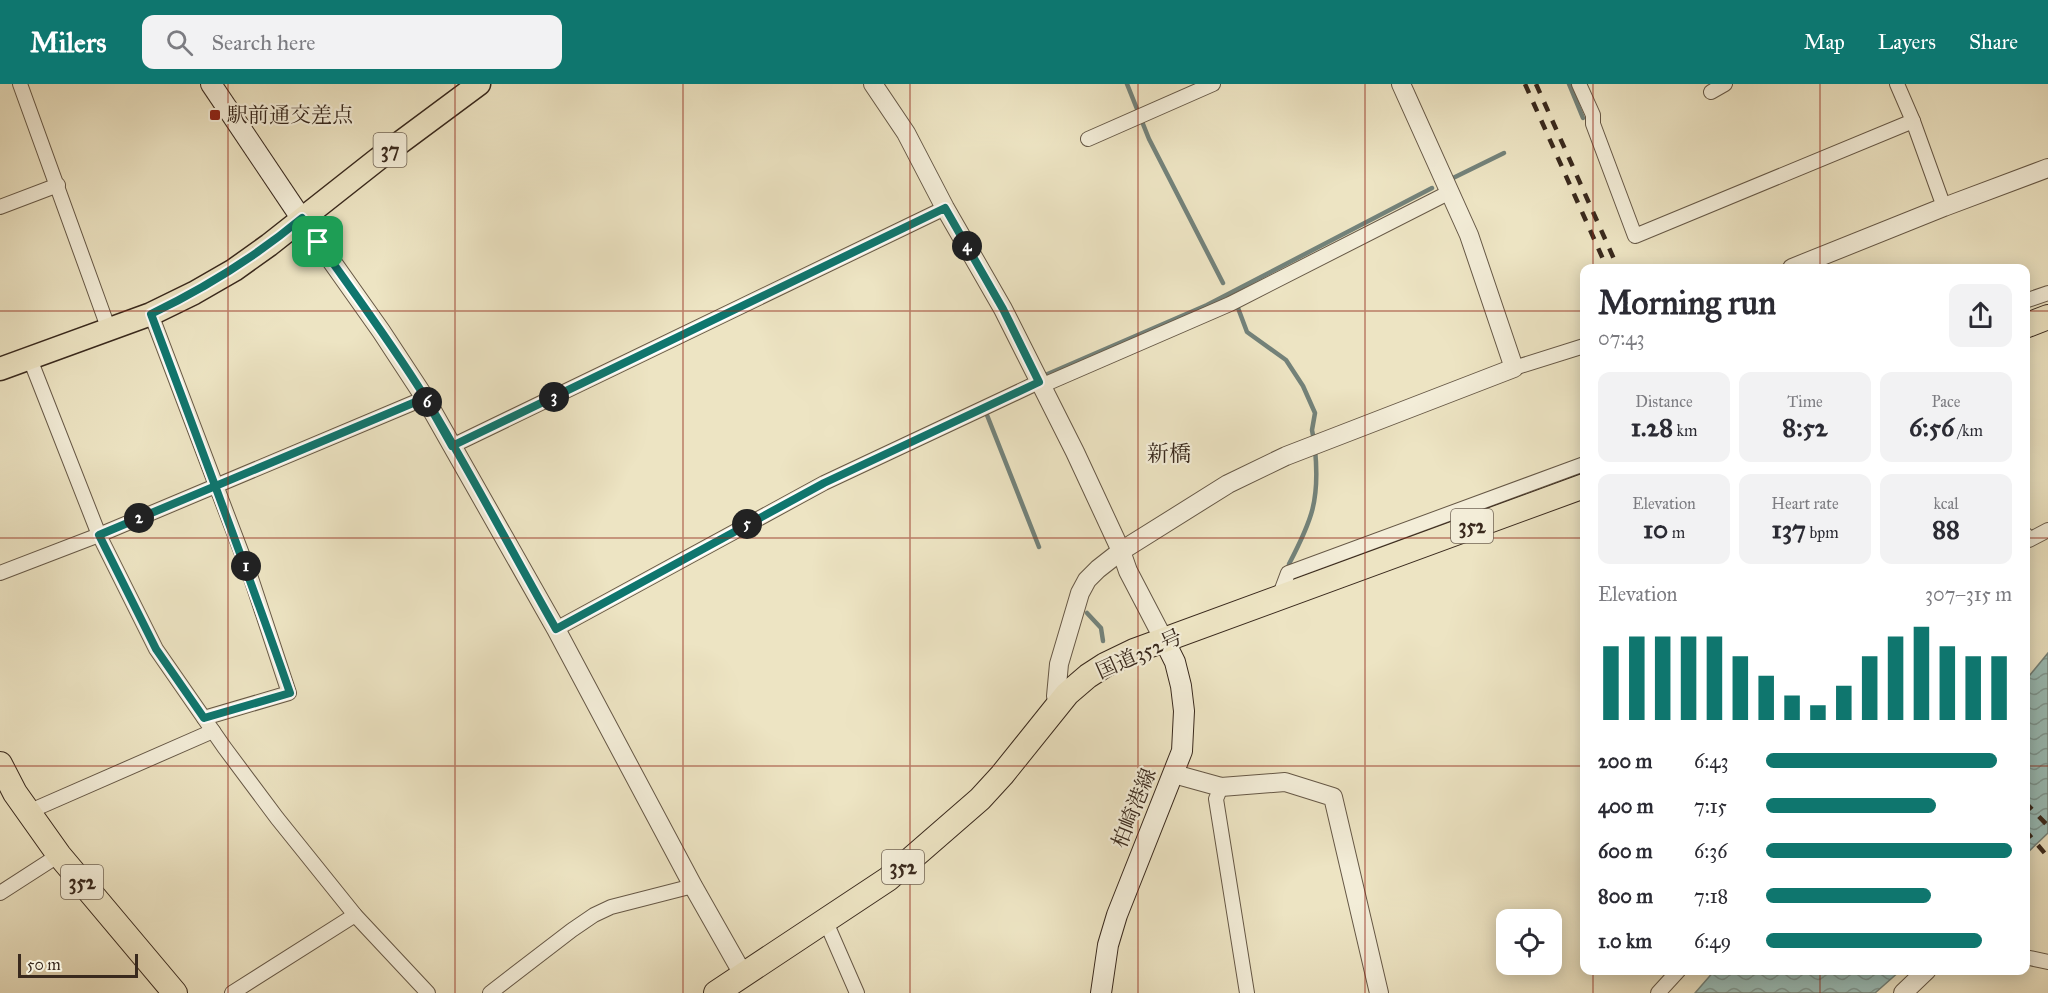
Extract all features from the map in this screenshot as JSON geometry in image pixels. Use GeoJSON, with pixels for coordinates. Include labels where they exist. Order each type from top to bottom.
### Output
{"type":"FeatureCollection","features":[{"type":"Feature","properties":{"kind":"highway"},"geometry":{"type":"LineString","coordinates":[[2030,324],[2048,317]]}},
{"type":"Feature","properties":{"kind":"highway","name":"国道352号"},"geometry":{"type":"LineString","coordinates":[[716,993],[888,879],[981,799],[1059,704],[1088,676],[1105,665],[1134,651],[1361,566],[1580,487]]}},
{"type":"Feature","properties":{"kind":"highway","name":"352"},"geometry":{"type":"LineString","coordinates":[[0,764],[15,793],[59,855],[175,993]]}},
{"type":"Feature","properties":{"kind":"main road"},"geometry":{"type":"LineString","coordinates":[[211,84],[302,218]]}},
{"type":"Feature","properties":{"kind":"main road","name":"37"},"geometry":{"type":"LineString","coordinates":[[0,369],[151,314],[234,270],[479,84]]}},
{"type":"Feature","properties":{"kind":"main road","name":"柏崎港線"},"geometry":{"type":"LineString","coordinates":[[1101,993],[1108,945],[1117,915],[1182,751],[1184,711],[1175,662],[1164,640]]}},
{"type":"Feature","properties":{"kind":"street"},"geometry":{"type":"LineString","coordinates":[[20,84],[109,330]]}},
{"type":"Feature","properties":{"kind":"street"},"geometry":{"type":"LineString","coordinates":[[873,84],[906,134],[1003,309],[1075,452],[1121,551],[1128,572],[1164,640]]}},
{"type":"Feature","properties":{"kind":"street"},"geometry":{"type":"LineString","coordinates":[[1088,139],[1214,84]]}},
{"type":"Feature","properties":{"kind":"street"},"geometry":{"type":"LineString","coordinates":[[1401,84],[1469,235],[1514,368]]}},
{"type":"Feature","properties":{"kind":"street"},"geometry":{"type":"LineString","coordinates":[[1579,84],[1593,115],[1593,124],[1635,236],[1913,121]]}},
{"type":"Feature","properties":{"kind":"street"},"geometry":{"type":"LineString","coordinates":[[1711,92],[1725,84]]}},
{"type":"Feature","properties":{"kind":"street"},"geometry":{"type":"LineString","coordinates":[[1897,84],[1944,207]]}},
{"type":"Feature","properties":{"kind":"street"},"geometry":{"type":"LineString","coordinates":[[1802,264],[2048,168]]}},
{"type":"Feature","properties":{"kind":"street"},"geometry":{"type":"LineString","coordinates":[[0,207],[58,185]]}},
{"type":"Feature","properties":{"kind":"street"},"geometry":{"type":"LineString","coordinates":[[556,629],[824,483],[1040,384],[1230,304],[1450,192]]}},
{"type":"Feature","properties":{"kind":"street"},"geometry":{"type":"LineString","coordinates":[[452,446],[945,208]]}},
{"type":"Feature","properties":{"kind":"street"},"geometry":{"type":"LineString","coordinates":[[302,218],[425,398],[556,629],[693,886],[744,976]]}},
{"type":"Feature","properties":{"kind":"street"},"geometry":{"type":"LineString","coordinates":[[2030,300],[2048,293]]}},
{"type":"Feature","properties":{"kind":"street"},"geometry":{"type":"LineString","coordinates":[[151,314],[250,575],[290,693],[204,718]]}},
{"type":"Feature","properties":{"kind":"street"},"geometry":{"type":"LineString","coordinates":[[1059,704],[1056,696],[1058,672],[1066,635],[1080,592],[1098,568],[1121,551],[1228,484],[1286,456],[1514,368],[1580,347]]}},
{"type":"Feature","properties":{"kind":"street"},"geometry":{"type":"LineString","coordinates":[[30,359],[99,535],[156,649],[277,819],[355,915],[428,993]]}},
{"type":"Feature","properties":{"kind":"street"},"geometry":{"type":"LineString","coordinates":[[0,573],[99,535],[425,398]]}},
{"type":"Feature","properties":{"kind":"street"},"geometry":{"type":"LineString","coordinates":[[1279,597],[1288,573],[1580,465]]}},
{"type":"Feature","properties":{"kind":"street"},"geometry":{"type":"LineString","coordinates":[[2030,539],[2048,530]]}},
{"type":"Feature","properties":{"kind":"street"},"geometry":{"type":"LineString","coordinates":[[28,812],[213,731]]}},
{"type":"Feature","properties":{"kind":"street"},"geometry":{"type":"LineString","coordinates":[[1174,774],[1221,787],[1285,782],[1333,797],[1379,993]]}},
{"type":"Feature","properties":{"kind":"street"},"geometry":{"type":"LineString","coordinates":[[1221,787],[1216,799],[1247,993]]}},
{"type":"Feature","properties":{"kind":"street"},"geometry":{"type":"LineString","coordinates":[[0,893],[59,855]]}},
{"type":"Feature","properties":{"kind":"street"},"geometry":{"type":"LineString","coordinates":[[490,993],[594,915],[611,907],[693,886]]}},
{"type":"Feature","properties":{"kind":"street"},"geometry":{"type":"LineString","coordinates":[[232,993],[355,915]]}},
{"type":"Feature","properties":{"kind":"street"},"geometry":{"type":"LineString","coordinates":[[826,922],[856,993]]}},
{"type":"Feature","properties":{"kind":"street"},"geometry":{"type":"LineString","coordinates":[[2030,958],[2048,962]]}},
{"type":"Feature","properties":{"kind":"street"},"geometry":{"type":"LineString","coordinates":[[1658,993],[1674,975]]}},
{"type":"Feature","properties":{"kind":"street"},"geometry":{"type":"LineString","coordinates":[[1903,993],[1922,975]]}},
{"type":"Feature","properties":{"kind":"water"},"geometry":{"type":"Polygon","coordinates":[[[2048,653],[2048,833],[2030,850],[2030,675],[2048,653]]]}},
{"type":"Feature","properties":{"kind":"water"},"geometry":{"type":"Polygon","coordinates":[[[1711,975],[1895,975],[1875,993],[1695,993],[1711,975]]]}},
{"type":"Feature","properties":{"kind":"waterway"},"geometry":{"type":"LineString","coordinates":[[1127,84],[1149,139],[1223,283]]}},
{"type":"Feature","properties":{"kind":"waterway"},"geometry":{"type":"LineString","coordinates":[[1569,84],[1583,118]]}},
{"type":"Feature","properties":{"kind":"waterway"},"geometry":{"type":"LineString","coordinates":[[1449,180],[1504,153]]}},
{"type":"Feature","properties":{"kind":"waterway"},"geometry":{"type":"LineString","coordinates":[[1043,376],[1207,305],[1432,188]]}},
{"type":"Feature","properties":{"kind":"waterway"},"geometry":{"type":"LineString","coordinates":[[1238,308],[1247,332],[1286,360],[1303,386],[1315,413],[1312,430],[1314,441]]}},
{"type":"Feature","properties":{"kind":"waterway"},"geometry":{"type":"LineString","coordinates":[[985,410],[1039,547]]}},
{"type":"Feature","properties":{"kind":"waterway"},"geometry":{"type":"LineString","coordinates":[[1289,564],[1313,509],[1316,482],[1315,449]]}},
{"type":"Feature","properties":{"kind":"waterway"},"geometry":{"type":"LineString","coordinates":[[1087,613],[1101,628],[1103,641]]}},
{"type":"Feature","properties":{"kind":"railway"},"geometry":{"type":"LineString","coordinates":[[1525,84],[1605,264]]}},
{"type":"Feature","properties":{"kind":"railway"},"geometry":{"type":"LineString","coordinates":[[1536,84],[1616,264]]}},
{"type":"Feature","properties":{"kind":"railway"},"geometry":{"type":"LineString","coordinates":[[2030,807],[2048,826]]}},
{"type":"Feature","properties":{"kind":"railway"},"geometry":{"type":"LineString","coordinates":[[2030,836],[2048,857]]}},
{"type":"Feature","properties":{"kind":"place","name":"駅前通交差点"},"geometry":{"type":"Point","coordinates":[215,115]}},
{"type":"Feature","properties":{"kind":"district","name":"新橋"},"geometry":{"type":"Point","coordinates":[1169,453]}},
{"type":"Feature","properties":{"kind":"route"},"geometry":{"type":"LineString","coordinates":[[318,242],[302,218],[234,270],[151,314],[215,486],[250,575],[290,693],[204,718],[156,649],[99,535],[215,486],[425,398],[452,446],[945,208],[1003,309],[1039,382],[824,483],[556,629],[452,446],[425,398],[318,242]]}}]}
